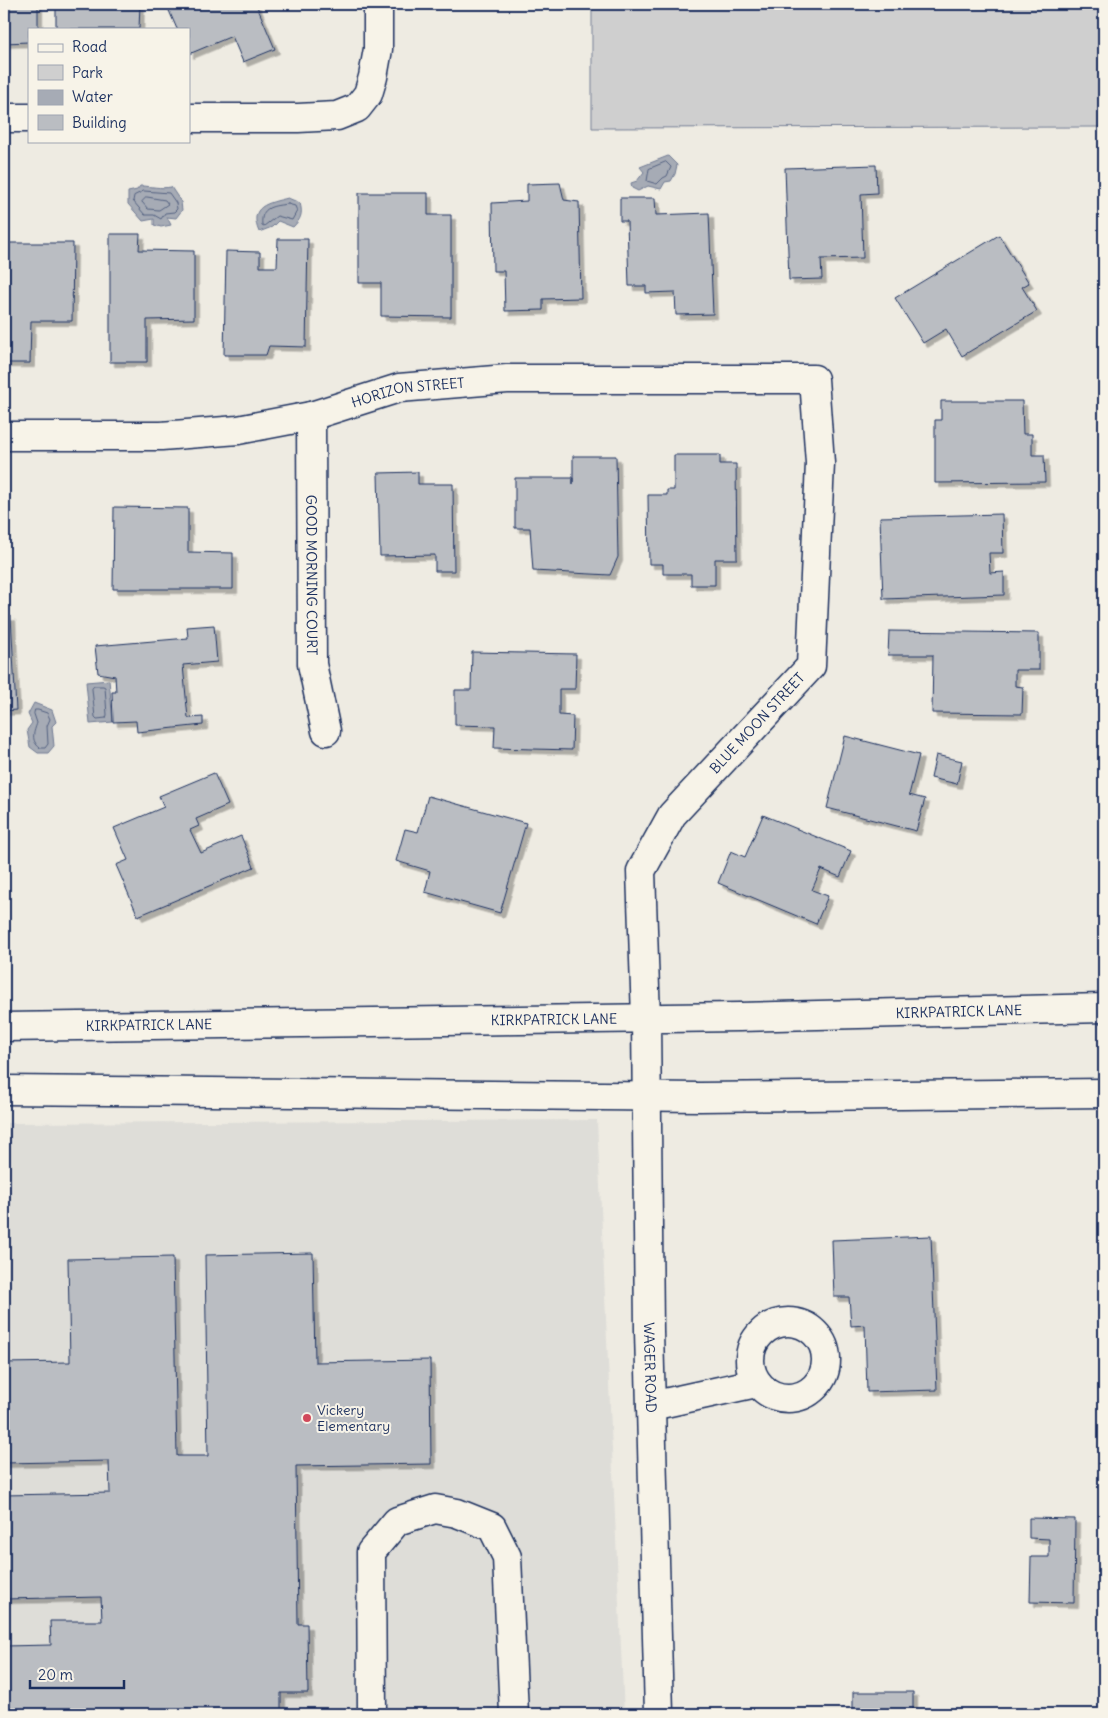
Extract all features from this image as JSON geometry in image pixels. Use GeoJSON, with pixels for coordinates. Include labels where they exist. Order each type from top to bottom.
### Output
{"type":"FeatureCollection","features":[{"type":"Feature","properties":{"kind":"street"},"geometry":{"type":"LineString","coordinates":[[190,118],[327,117],[337,116],[357,108],[368,94],[373,77],[378,49],[378,4]]}},
{"type":"Feature","properties":{"kind":"street"},"geometry":{"type":"LineString","coordinates":[[4,118],[28,118]]}},
{"type":"Feature","properties":{"kind":"street","name":"HORIZON STREET"},"geometry":{"type":"LineString","coordinates":[[4,436],[161,436],[238,430],[311,416],[399,388],[508,379],[814,379]]}},
{"type":"Feature","properties":{"kind":"street","name":"BLUE MOON STREET"},"geometry":{"type":"LineString","coordinates":[[646,1018],[641,871],[672,815],[811,666],[820,463],[814,379]]}},
{"type":"Feature","properties":{"kind":"street","name":"GOOD MORNING COURT"},"geometry":{"type":"LineString","coordinates":[[311,416],[312,664],[326,731]]}},
{"type":"Feature","properties":{"kind":"street","name":"KIRKPATRICK LANE"},"geometry":{"type":"LineString","coordinates":[[4,1026],[646,1018],[1104,1008]]}},
{"type":"Feature","properties":{"kind":"street","name":"WAGER ROAD"},"geometry":{"type":"LineString","coordinates":[[646,1018],[651,1406],[660,1714]]}},
{"type":"Feature","properties":{"kind":"street"},"geometry":{"type":"LineString","coordinates":[[4,1090],[646,1096],[1104,1093]]}},
{"type":"Feature","properties":{"kind":"street"},"geometry":{"type":"LineString","coordinates":[[651,1406],[756,1383]]}},
{"type":"Feature","properties":{"kind":"street"},"geometry":{"type":"LineString","coordinates":[[372,1714],[372,1552],[397,1522],[435,1509],[457,1513],[492,1527],[507,1557],[514,1714]]}},
{"type":"Feature","properties":{"kind":"shaded area","name":"Vickery Elementary"},"geometry":{"type":"Polygon","coordinates":[[[597,1120],[624,1714],[4,1714],[4,1123],[597,1120]]]}},
{"type":"Feature","properties":{"kind":"green space"},"geometry":{"type":"Polygon","coordinates":[[[592,4],[1104,4],[1104,127],[592,128],[592,4]]]}},
{"type":"Feature","properties":{"kind":"water"},"geometry":{"type":"Polygon","coordinates":[[[668,156],[677,165],[671,181],[665,182],[661,189],[648,186],[638,191],[632,188],[631,183],[637,181],[644,172],[640,167],[668,156]]]}},
{"type":"Feature","properties":{"kind":"water"},"geometry":{"type":"Polygon","coordinates":[[[140,186],[171,187],[181,202],[182,210],[176,218],[167,217],[171,225],[161,227],[154,225],[154,219],[143,221],[128,204],[128,192],[137,190],[140,186]]]}},
{"type":"Feature","properties":{"kind":"water"},"geometry":{"type":"Polygon","coordinates":[[[288,198],[300,203],[300,219],[296,224],[293,227],[278,221],[272,227],[259,232],[256,223],[258,211],[267,204],[288,198]]]}},
{"type":"Feature","properties":{"kind":"water"},"geometry":{"type":"Polygon","coordinates":[[[109,680],[113,722],[90,724],[86,682],[109,680]]]}},
{"type":"Feature","properties":{"kind":"water"},"geometry":{"type":"Polygon","coordinates":[[[34,703],[52,710],[56,722],[52,726],[54,746],[48,753],[38,753],[30,747],[27,730],[32,723],[28,714],[34,703]]]}},
{"type":"Feature","properties":{"kind":"building"},"geometry":{"type":"Polygon","coordinates":[[[4,4],[38,4],[38,28],[28,28],[28,42],[4,43],[4,4]]]}},
{"type":"Feature","properties":{"kind":"building"},"geometry":{"type":"Polygon","coordinates":[[[56,4],[140,4],[139,28],[56,28],[56,4]]]}},
{"type":"Feature","properties":{"kind":"building"},"geometry":{"type":"Polygon","coordinates":[[[172,4],[256,4],[275,49],[243,62],[232,36],[190,54],[190,28],[177,28],[167,6],[172,4]]]}},
{"type":"Feature","properties":{"kind":"building"},"geometry":{"type":"Polygon","coordinates":[[[876,165],[877,193],[861,194],[863,258],[821,259],[822,279],[789,280],[785,168],[876,165]]]}},
{"type":"Feature","properties":{"kind":"building"},"geometry":{"type":"Polygon","coordinates":[[[560,183],[564,200],[579,202],[581,298],[543,299],[543,310],[505,311],[504,271],[493,271],[492,203],[527,201],[527,184],[560,183]]]}},
{"type":"Feature","properties":{"kind":"building"},"geometry":{"type":"Polygon","coordinates":[[[359,193],[428,193],[428,215],[451,215],[451,317],[381,316],[381,283],[359,283],[359,193]]]}},
{"type":"Feature","properties":{"kind":"building"},"geometry":{"type":"Polygon","coordinates":[[[620,198],[655,198],[656,215],[709,213],[713,314],[676,315],[675,292],[646,293],[646,286],[629,286],[627,221],[620,221],[620,198]]]}},
{"type":"Feature","properties":{"kind":"building"},"geometry":{"type":"Polygon","coordinates":[[[110,234],[140,234],[139,250],[194,251],[194,319],[147,320],[147,362],[110,362],[110,234]]]}},
{"type":"Feature","properties":{"kind":"building"},"geometry":{"type":"Polygon","coordinates":[[[999,235],[1029,283],[1022,287],[1037,311],[962,356],[946,329],[923,343],[895,298],[999,235]]]}},
{"type":"Feature","properties":{"kind":"building"},"geometry":{"type":"Polygon","coordinates":[[[278,239],[308,239],[306,347],[269,346],[266,355],[224,355],[226,251],[260,252],[260,267],[277,267],[278,239]]]}},
{"type":"Feature","properties":{"kind":"building"},"geometry":{"type":"Polygon","coordinates":[[[4,243],[73,243],[72,321],[31,321],[30,363],[4,363],[4,243]]]}},
{"type":"Feature","properties":{"kind":"building"},"geometry":{"type":"Polygon","coordinates":[[[941,401],[1022,401],[1023,434],[1032,434],[1032,455],[1044,455],[1045,482],[935,483],[935,420],[941,420],[941,401]]]}},
{"type":"Feature","properties":{"kind":"building"},"geometry":{"type":"Polygon","coordinates":[[[674,455],[720,455],[720,464],[736,464],[737,559],[715,559],[715,585],[691,585],[691,574],[663,574],[663,564],[649,564],[648,495],[667,495],[667,490],[674,490],[674,455]]]}},
{"type":"Feature","properties":{"kind":"building"},"geometry":{"type":"Polygon","coordinates":[[[573,456],[616,456],[618,557],[610,575],[533,571],[530,528],[515,528],[515,478],[573,478],[573,456]]]}},
{"type":"Feature","properties":{"kind":"building"},"geometry":{"type":"Polygon","coordinates":[[[418,472],[418,484],[453,484],[454,571],[435,571],[435,555],[380,556],[378,473],[418,472]]]}},
{"type":"Feature","properties":{"kind":"building"},"geometry":{"type":"Polygon","coordinates":[[[114,507],[188,508],[188,552],[233,553],[233,589],[113,589],[114,507]]]}},
{"type":"Feature","properties":{"kind":"building"},"geometry":{"type":"Polygon","coordinates":[[[1002,514],[1003,553],[989,553],[990,573],[1004,572],[1004,595],[883,599],[880,517],[1002,514]]]}},
{"type":"Feature","properties":{"kind":"building"},"geometry":{"type":"Polygon","coordinates":[[[11,616],[16,710],[4,711],[4,617],[11,616]]]}},
{"type":"Feature","properties":{"kind":"building"},"geometry":{"type":"Polygon","coordinates":[[[214,625],[217,662],[183,665],[188,718],[203,717],[203,725],[137,732],[136,721],[113,722],[112,692],[116,692],[115,676],[98,673],[95,646],[188,638],[187,627],[214,625]]]}},
{"type":"Feature","properties":{"kind":"building"},"geometry":{"type":"Polygon","coordinates":[[[889,631],[1039,633],[1039,670],[1015,670],[1015,686],[1023,687],[1022,714],[932,713],[933,655],[888,655],[889,631]]]}},
{"type":"Feature","properties":{"kind":"building"},"geometry":{"type":"Polygon","coordinates":[[[472,652],[576,654],[575,689],[559,689],[559,715],[573,716],[572,750],[494,748],[495,726],[455,725],[455,690],[471,690],[472,652]]]}},
{"type":"Feature","properties":{"kind":"building"},"geometry":{"type":"Polygon","coordinates":[[[845,736],[919,755],[909,795],[925,799],[916,831],[827,808],[845,736]]]}},
{"type":"Feature","properties":{"kind":"building"},"geometry":{"type":"Polygon","coordinates":[[[936,755],[962,761],[957,784],[931,778],[936,755]]]}},
{"type":"Feature","properties":{"kind":"building"},"geometry":{"type":"Polygon","coordinates":[[[214,773],[228,805],[196,819],[199,826],[190,830],[201,853],[241,836],[254,867],[138,916],[116,865],[128,860],[114,828],[164,807],[159,796],[214,773]]]}},
{"type":"Feature","properties":{"kind":"building"},"geometry":{"type":"Polygon","coordinates":[[[428,796],[526,823],[500,913],[425,892],[430,871],[396,861],[405,829],[418,832],[428,796]]]}},
{"type":"Feature","properties":{"kind":"building"},"geometry":{"type":"Polygon","coordinates":[[[763,815],[851,851],[840,877],[821,869],[812,890],[828,896],[816,924],[718,883],[731,851],[745,857],[763,815]]]}},
{"type":"Feature","properties":{"kind":"building"},"geometry":{"type":"Polygon","coordinates":[[[931,1236],[937,1390],[867,1392],[865,1325],[851,1326],[849,1297],[834,1297],[832,1240],[931,1236]]]}},
{"type":"Feature","properties":{"kind":"building"},"geometry":{"type":"Polygon","coordinates":[[[313,1253],[315,1362],[430,1360],[431,1464],[296,1466],[298,1624],[307,1624],[308,1693],[281,1693],[281,1714],[4,1714],[4,1646],[51,1645],[50,1621],[102,1621],[101,1597],[4,1599],[4,1495],[110,1493],[109,1461],[4,1463],[4,1363],[70,1362],[68,1259],[173,1257],[177,1456],[208,1456],[205,1255],[313,1253]]]}},
{"type":"Feature","properties":{"kind":"building"},"geometry":{"type":"Polygon","coordinates":[[[1029,1518],[1075,1519],[1074,1603],[1030,1602],[1031,1557],[1049,1557],[1049,1539],[1029,1538],[1029,1518]]]}},
{"type":"Feature","properties":{"kind":"building"},"geometry":{"type":"Polygon","coordinates":[[[853,1692],[913,1692],[913,1714],[853,1714],[853,1692]]]}},
{"type":"Feature","properties":{"kind":"place","name":"Vickery Elementary"},"geometry":{"type":"Point","coordinates":[307,1418]}}]}
